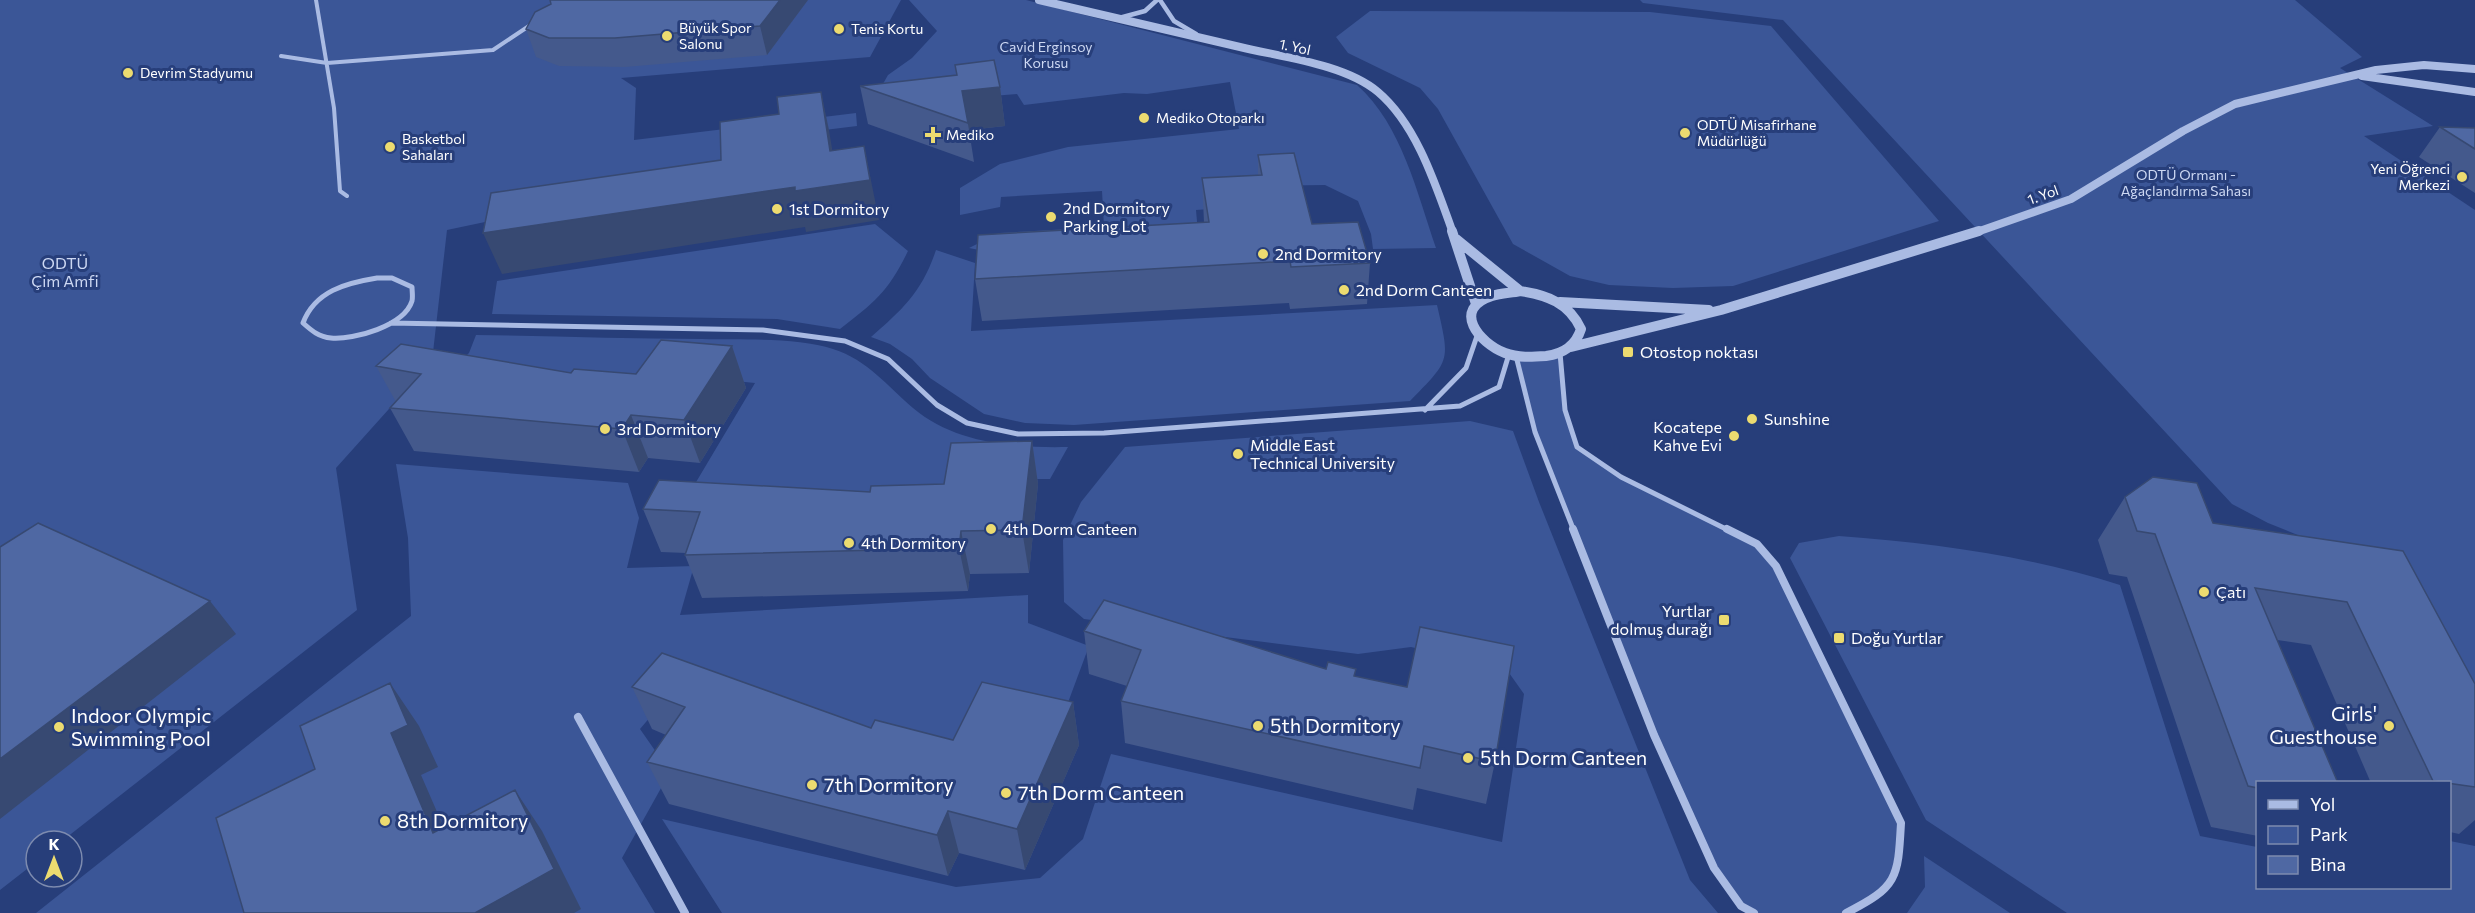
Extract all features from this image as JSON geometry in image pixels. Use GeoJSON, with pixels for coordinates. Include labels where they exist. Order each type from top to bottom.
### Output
{"type":"FeatureCollection","features":[{"type":"Feature","properties":{"kind":"street"},"geometry":{"type":"LineString","coordinates":[[316,0],[334,108],[340,191],[347,196]]}},
{"type":"Feature","properties":{"kind":"street","name":"1. Yol"},"geometry":{"type":"LineString","coordinates":[[1039,0],[1216,44],[1320,66],[1354,78],[1378,92],[1395,110],[1414,144],[1456,240],[1476,304]]}},
{"type":"Feature","properties":{"kind":"street"},"geometry":{"type":"LineString","coordinates":[[1115,19],[1137,14],[1153,7],[1158,0],[1164,12],[1181,27],[1216,44]]}},
{"type":"Feature","properties":{"kind":"street"},"geometry":{"type":"LineString","coordinates":[[281,56],[327,63],[493,50],[535,22]]}},
{"type":"Feature","properties":{"kind":"street","name":"1. Yol"},"geometry":{"type":"LineString","coordinates":[[1571,347],[1721,310],[1986,229],[2071,199],[2183,131],[2235,104],[2313,83],[2376,70],[2424,64],[2475,69]]}},
{"type":"Feature","properties":{"kind":"street"},"geometry":{"type":"LineString","coordinates":[[2359,75],[2475,92]]}},
{"type":"Feature","properties":{"kind":"street"},"geometry":{"type":"LineString","coordinates":[[1456,240],[1520,291]]}},
{"type":"Feature","properties":{"kind":"street"},"geometry":{"type":"LineString","coordinates":[[392,323],[412,304],[415,295],[412,287],[404,281],[376,278],[351,283],[327,293],[305,312],[303,323],[307,331],[318,337],[335,339],[364,334],[392,323],[763,330],[845,341],[888,359],[937,405],[967,423],[1018,434],[1104,433],[1424,411],[1460,406],[1499,387],[1512,356]]}},
{"type":"Feature","properties":{"kind":"street"},"geometry":{"type":"LineString","coordinates":[[1520,291],[1541,294],[1559,302],[1570,310],[1581,329],[1571,347],[1548,357],[1512,356],[1487,345],[1470,325],[1470,314],[1476,304],[1487,297],[1520,291]]}},
{"type":"Feature","properties":{"kind":"street"},"geometry":{"type":"LineString","coordinates":[[1559,302],[1721,310]]}},
{"type":"Feature","properties":{"kind":"street"},"geometry":{"type":"LineString","coordinates":[[1424,411],[1466,368],[1477,336]]}},
{"type":"Feature","properties":{"kind":"street"},"geometry":{"type":"LineString","coordinates":[[1560,353],[1565,410],[1577,447],[1621,477],[1757,544],[1776,566],[1901,824],[1899,867],[1888,884],[1861,906],[1846,913]]}},
{"type":"Feature","properties":{"kind":"street"},"geometry":{"type":"LineString","coordinates":[[1512,356],[1535,432],[1654,735],[1714,868],[1741,906],[1754,913]]}},
{"type":"Feature","properties":{"kind":"street"},"geometry":{"type":"LineString","coordinates":[[578,717],[685,913]]}},
{"type":"Feature","properties":{"kind":"green space","name":"ODTÜ Çim Amfi"},"geometry":{"type":"Polygon","coordinates":[[[0,0],[901,0],[870,57],[621,78],[636,88],[634,140],[856,113],[857,126],[784,135],[717,196],[504,218],[447,230],[432,361],[336,468],[357,610],[77,829],[24,829],[24,871],[0,890],[0,0]]]}},
{"type":"Feature","properties":{"kind":"green space","name":"Cavid Erginsoy Korusu"},"geometry":{"type":"Polygon","coordinates":[[[909,0],[1026,0],[1357,85],[1373,101],[1397,140],[1415,183],[1436,248],[1373,249],[1371,234],[1358,201],[1325,185],[1257,186],[1249,206],[1196,210],[1199,244],[1015,257],[969,248],[999,233],[1104,227],[1102,191],[1001,197],[1000,207],[960,215],[960,188],[1000,164],[1068,147],[1239,129],[1230,82],[1147,94],[1124,93],[1024,105],[1017,94],[968,98],[875,98],[888,75],[912,58],[937,31],[909,0]]]}},
{"type":"Feature","properties":{"kind":"green space","name":"ODTÜ Ormanı - Ağaçlandırma Sahası"},"geometry":{"type":"Polygon","coordinates":[[[1640,0],[2295,0],[2362,57],[2340,68],[2433,126],[2364,136],[2475,210],[2475,685],[2369,564],[2268,523],[2232,504],[1783,20],[1643,3],[1640,0]]]}},
{"type":"Feature","properties":{"kind":"green space"},"geometry":{"type":"Polygon","coordinates":[[[1370,11],[1650,12],[1771,26],[1939,221],[1733,286],[1673,288],[1609,285],[1570,276],[1513,244],[1438,109],[1420,88],[1348,53],[1336,37],[1370,11]]]}},
{"type":"Feature","properties":{"kind":"green space"},"geometry":{"type":"Polygon","coordinates":[[[875,224],[908,251],[887,287],[863,311],[840,329],[777,319],[492,314],[497,281],[875,224]]]}},
{"type":"Feature","properties":{"kind":"green space"},"geometry":{"type":"Polygon","coordinates":[[[936,250],[975,263],[971,331],[1437,305],[1444,338],[1444,359],[1433,376],[1410,401],[1074,425],[1025,423],[984,414],[930,378],[912,359],[890,344],[871,337],[893,318],[918,289],[936,250]]]}},
{"type":"Feature","properties":{"kind":"green space"},"geometry":{"type":"Polygon","coordinates":[[[476,335],[769,340],[819,345],[857,360],[913,408],[948,429],[1007,445],[1068,447],[1050,479],[945,479],[938,519],[683,504],[755,383],[675,375],[441,380],[469,353],[476,335]]]}},
{"type":"Feature","properties":{"kind":"green space"},"geometry":{"type":"Polygon","coordinates":[[[1560,353],[1565,410],[1578,447],[1621,477],[1757,544],[1776,566],[1901,823],[1898,867],[1888,884],[1846,913],[1754,913],[1741,906],[1714,868],[1654,735],[1535,432],[1516,356],[1560,353]]]}},
{"type":"Feature","properties":{"kind":"green space"},"geometry":{"type":"Polygon","coordinates":[[[1470,421],[1513,431],[1539,502],[1690,880],[1718,913],[722,913],[662,819],[956,887],[1040,878],[1083,839],[1111,754],[1502,842],[1524,694],[1507,670],[1411,647],[1358,654],[1084,619],[1064,602],[1063,540],[1081,502],[1125,447],[1470,421]]]}},
{"type":"Feature","properties":{"kind":"green space"},"geometry":{"type":"Polygon","coordinates":[[[396,464],[628,483],[639,518],[627,568],[694,566],[680,615],[1028,595],[1028,623],[1089,646],[1063,716],[953,769],[681,681],[640,729],[670,772],[622,858],[655,913],[36,913],[66,889],[84,889],[84,875],[411,616],[408,538],[396,464]]]}},
{"type":"Feature","properties":{"kind":"green space"},"geometry":{"type":"Polygon","coordinates":[[[1839,536],[1946,547],[2051,566],[2120,585],[2200,836],[2256,847],[2256,889],[2451,889],[2451,841],[2475,846],[2475,913],[2067,913],[1926,820],[1790,558],[1799,543],[1839,536]]]}},
{"type":"Feature","properties":{"kind":"green space"},"geometry":{"type":"Polygon","coordinates":[[[1924,856],[2010,913],[1907,913],[1925,887],[1924,856]]]}},
{"type":"Feature","properties":{"kind":"building"},"geometry":{"type":"Polygon","coordinates":[[[550,0],[780,0],[760,26],[615,38],[549,38],[526,29],[535,12],[551,4],[550,0]]]}},
{"type":"Feature","properties":{"kind":"building"},"geometry":{"type":"Polygon","coordinates":[[[994,60],[1000,87],[962,91],[968,123],[860,86],[957,75],[955,65],[994,60]]]}},
{"type":"Feature","properties":{"kind":"building"},"geometry":{"type":"Polygon","coordinates":[[[821,92],[830,151],[864,146],[870,180],[795,191],[795,187],[483,233],[491,193],[721,160],[720,122],[779,114],[777,97],[821,92]]]}},
{"type":"Feature","properties":{"kind":"building"},"geometry":{"type":"Polygon","coordinates":[[[2440,127],[2475,128],[2475,149],[2440,127]]]}},
{"type":"Feature","properties":{"kind":"building"},"geometry":{"type":"Polygon","coordinates":[[[1294,153],[1312,224],[1358,222],[1370,263],[1291,267],[1290,261],[975,279],[978,235],[1209,222],[1202,178],[1262,175],[1258,155],[1294,153]]]}},
{"type":"Feature","properties":{"kind":"building"},"geometry":{"type":"Polygon","coordinates":[[[661,340],[732,346],[684,420],[631,415],[622,429],[390,408],[421,374],[376,366],[401,344],[571,373],[574,369],[636,374],[661,340]]]}},
{"type":"Feature","properties":{"kind":"building"},"geometry":{"type":"Polygon","coordinates":[[[1032,441],[1022,530],[961,531],[959,548],[685,555],[700,512],[643,509],[659,480],[870,492],[871,486],[944,484],[951,443],[1032,441]]]}},
{"type":"Feature","properties":{"kind":"building"},"geometry":{"type":"Polygon","coordinates":[[[2153,477],[2197,483],[2213,523],[2403,551],[2475,684],[2475,787],[2451,784],[2451,781],[2433,781],[2347,602],[2255,588],[2337,781],[2256,781],[2256,788],[2248,786],[2155,534],[2137,531],[2125,497],[2153,477]]]}},
{"type":"Feature","properties":{"kind":"building","name":"Indoor Olympic Swimming Pool"},"geometry":{"type":"Polygon","coordinates":[[[38,523],[210,601],[0,759],[0,547],[38,523]]]}},
{"type":"Feature","properties":{"kind":"building"},"geometry":{"type":"Polygon","coordinates":[[[1104,600],[1326,669],[1328,662],[1356,669],[1354,676],[1407,687],[1420,627],[1514,646],[1495,762],[1424,746],[1420,768],[1121,701],[1141,650],[1084,631],[1104,600]]]}},
{"type":"Feature","properties":{"kind":"building"},"geometry":{"type":"Polygon","coordinates":[[[662,653],[871,728],[875,720],[953,740],[982,682],[1073,702],[1017,829],[948,811],[937,835],[647,762],[685,707],[632,687],[662,653]]]}},
{"type":"Feature","properties":{"kind":"building"},"geometry":{"type":"Polygon","coordinates":[[[390,683],[408,725],[391,733],[433,833],[515,790],[554,869],[475,913],[244,913],[216,818],[315,769],[300,726],[390,683]]]}},
{"type":"Feature","properties":{"kind":"place","name":"Tenis Kortu"},"geometry":{"type":"Point","coordinates":[839,29]}},
{"type":"Feature","properties":{"kind":"place","name":"Büyük Spor Salonu"},"geometry":{"type":"Point","coordinates":[667,36]}},
{"type":"Feature","properties":{"kind":"place","name":"Devrim Stadyumu"},"geometry":{"type":"Point","coordinates":[128,73]}},
{"type":"Feature","properties":{"kind":"place","name":"Mediko Otoparkı"},"geometry":{"type":"Point","coordinates":[1144,118]}},
{"type":"Feature","properties":{"kind":"place","name":"ODTÜ Misafirhane Müdürlüğü"},"geometry":{"type":"Point","coordinates":[1685,133]}},
{"type":"Feature","properties":{"kind":"place","name":"Mediko"},"geometry":{"type":"Point","coordinates":[933,135]}},
{"type":"Feature","properties":{"kind":"place","name":"Basketbol Sahaları"},"geometry":{"type":"Point","coordinates":[390,147]}},
{"type":"Feature","properties":{"kind":"place","name":"Yeni Öğrenci Merkezi"},"geometry":{"type":"Point","coordinates":[2462,177]}},
{"type":"Feature","properties":{"kind":"place","name":"1st Dormitory"},"geometry":{"type":"Point","coordinates":[777,209]}},
{"type":"Feature","properties":{"kind":"place","name":"2nd Dormitory Parking Lot"},"geometry":{"type":"Point","coordinates":[1051,217]}},
{"type":"Feature","properties":{"kind":"place","name":"2nd Dormitory"},"geometry":{"type":"Point","coordinates":[1263,254]}},
{"type":"Feature","properties":{"kind":"place","name":"2nd Dorm Canteen"},"geometry":{"type":"Point","coordinates":[1344,290]}},
{"type":"Feature","properties":{"kind":"place","name":"Otostop noktası"},"geometry":{"type":"Point","coordinates":[1628,352]}},
{"type":"Feature","properties":{"kind":"place","name":"Sunshine"},"geometry":{"type":"Point","coordinates":[1752,419]}},
{"type":"Feature","properties":{"kind":"place","name":"3rd Dormitory"},"geometry":{"type":"Point","coordinates":[605,429]}},
{"type":"Feature","properties":{"kind":"place","name":"Kocatepe Kahve Evi"},"geometry":{"type":"Point","coordinates":[1734,436]}},
{"type":"Feature","properties":{"kind":"place","name":"Middle East Technical University"},"geometry":{"type":"Point","coordinates":[1238,454]}},
{"type":"Feature","properties":{"kind":"place","name":"4th Dorm Canteen"},"geometry":{"type":"Point","coordinates":[991,529]}},
{"type":"Feature","properties":{"kind":"place","name":"4th Dormitory"},"geometry":{"type":"Point","coordinates":[849,543]}},
{"type":"Feature","properties":{"kind":"place","name":"Çatı"},"geometry":{"type":"Point","coordinates":[2204,592]}},
{"type":"Feature","properties":{"kind":"place","name":"Yurtlar dolmuş durağı"},"geometry":{"type":"Point","coordinates":[1724,620]}},
{"type":"Feature","properties":{"kind":"place","name":"Doğu Yurtlar"},"geometry":{"type":"Point","coordinates":[1839,638]}},
{"type":"Feature","properties":{"kind":"place","name":"5th Dormitory"},"geometry":{"type":"Point","coordinates":[1258,726]}},
{"type":"Feature","properties":{"kind":"place","name":"Girls' Guesthouse"},"geometry":{"type":"Point","coordinates":[2389,726]}},
{"type":"Feature","properties":{"kind":"place","name":"Indoor Olympic Swimming Pool"},"geometry":{"type":"Point","coordinates":[59,727]}},
{"type":"Feature","properties":{"kind":"place","name":"5th Dorm Canteen"},"geometry":{"type":"Point","coordinates":[1468,758]}},
{"type":"Feature","properties":{"kind":"place","name":"7th Dormitory"},"geometry":{"type":"Point","coordinates":[812,785]}},
{"type":"Feature","properties":{"kind":"place","name":"7th Dorm Canteen"},"geometry":{"type":"Point","coordinates":[1006,793]}},
{"type":"Feature","properties":{"kind":"place","name":"8th Dormitory"},"geometry":{"type":"Point","coordinates":[385,821]}}]}
